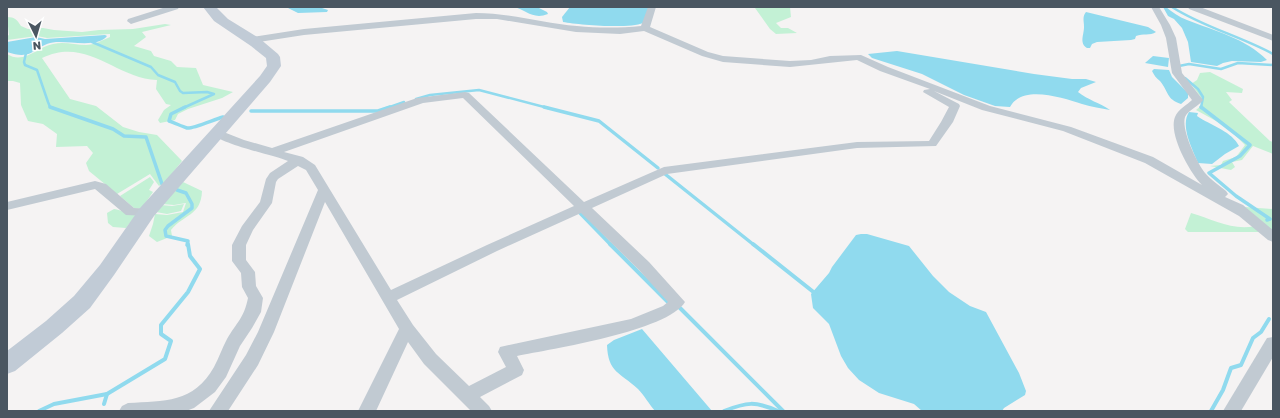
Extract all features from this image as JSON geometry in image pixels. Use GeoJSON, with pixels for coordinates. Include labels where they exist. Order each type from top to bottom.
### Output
{"type":"FeatureCollection","features":[{"type":"Feature","properties":{"kind":"street"},"geometry":{"type":"LineString","coordinates":[[131,21],[175,7]]}},
{"type":"Feature","properties":{"kind":"street"},"geometry":{"type":"LineString","coordinates":[[7,364],[54,327],[82,302],[107,270],[147,212],[265,79],[274,66],[273,57],[253,40],[214,15],[209,7]]}},
{"type":"Feature","properties":{"kind":"street"},"geometry":{"type":"LineString","coordinates":[[645,28],[652,7]]}},
{"type":"Feature","properties":{"kind":"street"},"geometry":{"type":"LineString","coordinates":[[1155,7],[1167,30],[1175,58],[1175,68],[1180,78],[1195,94],[1198,100],[1180,115],[1178,120],[1182,139],[1192,164],[1200,176],[1273,237]]}},
{"type":"Feature","properties":{"kind":"street"},"geometry":{"type":"LineString","coordinates":[[1192,7],[1273,38]]}},
{"type":"Feature","properties":{"kind":"street"},"geometry":{"type":"LineString","coordinates":[[253,40],[304,32],[476,16],[497,16],[576,29],[620,31],[645,28],[705,54],[723,59],[790,64],[858,57],[986,108],[1067,129],[1149,160],[1244,213]]}},
{"type":"Feature","properties":{"kind":"street"},"geometry":{"type":"LineString","coordinates":[[388,298],[492,248],[659,173],[669,170],[857,145],[932,144],[948,122],[955,106],[904,80],[896,73]]}},
{"type":"Feature","properties":{"kind":"street"},"geometry":{"type":"LineString","coordinates":[[275,151],[421,100],[465,95],[644,266],[677,302],[668,310],[634,325],[506,352],[516,370],[467,395]]}},
{"type":"Feature","properties":{"kind":"street"},"geometry":{"type":"LineString","coordinates":[[217,133],[232,140],[275,151],[299,160],[311,168],[407,329],[430,359],[483,411]]}},
{"type":"Feature","properties":{"kind":"street"},"geometry":{"type":"LineString","coordinates":[[128,411],[170,408],[188,403],[209,387],[220,372],[233,343],[253,312],[256,298],[249,287],[248,272],[239,261],[239,245],[247,229],[266,203],[270,182],[274,176],[299,160]]}},
{"type":"Feature","properties":{"kind":"street"},"geometry":{"type":"LineString","coordinates":[[7,206],[16,205],[95,184],[102,187],[131,212],[147,212]]}},
{"type":"Feature","properties":{"kind":"street"},"geometry":{"type":"LineString","coordinates":[[218,411],[252,360],[266,332],[324,189]]}},
{"type":"Feature","properties":{"kind":"street"},"geometry":{"type":"LineString","coordinates":[[367,411],[407,329]]}},
{"type":"Feature","properties":{"kind":"street"},"geometry":{"type":"LineString","coordinates":[[1232,411],[1273,344]]}},
{"type":"Feature","properties":{"kind":"green space"},"geometry":{"type":"Polygon","coordinates":[[[790,7],[791,17],[776,23],[781,28],[788,28],[797,33],[776,34],[770,29],[755,8],[790,7]]]}},
{"type":"Feature","properties":{"kind":"green space"},"geometry":{"type":"Polygon","coordinates":[[[7,17],[14,18],[21,26],[28,29],[43,28],[82,32],[133,29],[165,24],[171,25],[142,32],[146,37],[134,46],[151,51],[154,56],[171,61],[177,67],[196,68],[203,85],[233,92],[222,98],[188,109],[178,114],[175,120],[160,123],[158,120],[164,110],[171,105],[166,104],[156,89],[157,80],[142,78],[101,60],[73,52],[58,53],[42,58],[70,99],[96,106],[123,127],[139,132],[157,135],[182,161],[167,180],[159,186],[150,174],[117,194],[89,171],[86,163],[93,153],[87,146],[56,147],[57,134],[43,124],[28,121],[21,105],[20,83],[7,81],[7,54],[19,58],[57,43],[89,45],[110,37],[110,34],[47,38],[37,36],[7,40],[7,36],[9,35],[7,17]]]}},
{"type":"Feature","properties":{"kind":"green space"},"geometry":{"type":"Polygon","coordinates":[[[1210,72],[1243,89],[1242,93],[1226,92],[1232,100],[1229,102],[1270,141],[1273,142],[1273,154],[1253,146],[1242,160],[1232,162],[1235,167],[1231,170],[1210,166],[1221,165],[1223,161],[1236,157],[1245,145],[1227,127],[1196,110],[1202,105],[1200,96],[1191,84],[1197,80],[1200,73],[1210,72]]]}},
{"type":"Feature","properties":{"kind":"green space"},"geometry":{"type":"Polygon","coordinates":[[[150,177],[154,182],[149,190],[153,192],[141,209],[134,208],[120,196],[150,177]]]}},
{"type":"Feature","properties":{"kind":"green space"},"geometry":{"type":"Polygon","coordinates":[[[183,182],[202,191],[199,205],[191,214],[171,230],[172,236],[157,242],[149,236],[155,214],[167,215],[183,212],[186,203],[174,205],[162,204],[183,182]]]}},
{"type":"Feature","properties":{"kind":"green space"},"geometry":{"type":"Polygon","coordinates":[[[184,204],[181,211],[167,214],[156,212],[161,205],[172,206],[184,204]]]}},
{"type":"Feature","properties":{"kind":"green space"},"geometry":{"type":"Polygon","coordinates":[[[1245,207],[1273,209],[1273,231],[1245,207]]]}},
{"type":"Feature","properties":{"kind":"green space"},"geometry":{"type":"Polygon","coordinates":[[[114,209],[136,215],[126,228],[113,227],[108,223],[107,213],[114,209]]]}},
{"type":"Feature","properties":{"kind":"green space"},"geometry":{"type":"Polygon","coordinates":[[[1191,213],[1231,226],[1255,226],[1261,232],[1188,232],[1185,229],[1191,213]]]}},
{"type":"Feature","properties":{"kind":"water"},"geometry":{"type":"Polygon","coordinates":[[[286,7],[319,7],[328,10],[327,12],[298,13],[286,7]]]}},
{"type":"Feature","properties":{"kind":"water"},"geometry":{"type":"Polygon","coordinates":[[[514,7],[537,7],[548,14],[538,16],[514,7]]]}},
{"type":"Feature","properties":{"kind":"water"},"geometry":{"type":"Polygon","coordinates":[[[570,7],[649,7],[643,23],[627,26],[616,26],[563,22],[562,17],[570,7]]]}},
{"type":"Feature","properties":{"kind":"water"},"geometry":{"type":"Polygon","coordinates":[[[1163,7],[1166,7],[1184,19],[1219,32],[1249,46],[1267,60],[1261,62],[1232,61],[1217,66],[1191,62],[1188,42],[1182,28],[1174,19],[1168,16],[1163,7]]]}},
{"type":"Feature","properties":{"kind":"water"},"geometry":{"type":"Polygon","coordinates":[[[1086,12],[1148,27],[1156,32],[1139,35],[1136,36],[1135,39],[1131,40],[1097,42],[1092,44],[1090,48],[1087,48],[1083,44],[1082,39],[1084,17],[1086,12]]]}},
{"type":"Feature","properties":{"kind":"water"},"geometry":{"type":"Polygon","coordinates":[[[107,36],[103,40],[91,43],[49,43],[29,54],[16,55],[7,52],[7,42],[36,37],[45,39],[107,36]]]}},
{"type":"Feature","properties":{"kind":"water"},"geometry":{"type":"Polygon","coordinates":[[[897,51],[1034,74],[1072,79],[1086,79],[1096,82],[1081,88],[1078,92],[1110,110],[1054,96],[1033,94],[1016,100],[1010,107],[995,106],[964,95],[922,74],[872,58],[868,54],[897,51]]]}},
{"type":"Feature","properties":{"kind":"water"},"geometry":{"type":"Polygon","coordinates":[[[1153,56],[1169,58],[1168,67],[1145,63],[1153,56]]]}},
{"type":"Feature","properties":{"kind":"water"},"geometry":{"type":"Polygon","coordinates":[[[1154,69],[1169,70],[1172,77],[1188,93],[1188,98],[1181,104],[1173,100],[1168,95],[1160,81],[1156,78],[1152,71],[1154,69]]]}},
{"type":"Feature","properties":{"kind":"water"},"geometry":{"type":"Polygon","coordinates":[[[1189,112],[1198,113],[1197,116],[1227,133],[1239,146],[1212,164],[1198,163],[1186,130],[1189,112]]]}},
{"type":"Feature","properties":{"kind":"water"},"geometry":{"type":"Polygon","coordinates":[[[867,234],[909,246],[933,276],[949,292],[970,306],[986,312],[1019,373],[1026,391],[1025,395],[1004,408],[1002,411],[922,411],[914,404],[879,393],[859,380],[848,368],[841,356],[829,324],[813,308],[811,294],[829,273],[856,235],[867,234]]]}},
{"type":"Feature","properties":{"kind":"water"},"geometry":{"type":"Polygon","coordinates":[[[642,329],[712,411],[655,411],[638,389],[616,371],[610,361],[607,345],[614,340],[642,329]]]}},
{"type":"Feature","properties":{"kind":"waterway"},"geometry":{"type":"LineString","coordinates":[[1172,7],[1196,20],[1273,54]]}},
{"type":"Feature","properties":{"kind":"waterway"},"geometry":{"type":"LineString","coordinates":[[92,42],[151,67],[158,75],[175,82],[180,91],[183,93],[207,92],[214,94],[183,108]]}},
{"type":"Feature","properties":{"kind":"waterway"},"geometry":{"type":"LineString","coordinates":[[26,53],[24,62],[25,65],[37,70],[50,107]]}},
{"type":"Feature","properties":{"kind":"waterway"},"geometry":{"type":"LineString","coordinates":[[1179,68],[1179,66],[1189,64],[1221,69],[1238,63],[1273,65]]}},
{"type":"Feature","properties":{"kind":"waterway"},"geometry":{"type":"LineString","coordinates":[[1185,78],[1198,89],[1203,97],[1201,107]]}},
{"type":"Feature","properties":{"kind":"waterway"},"geometry":{"type":"LineString","coordinates":[[416,99],[430,95],[479,90],[548,108]]}},
{"type":"Feature","properties":{"kind":"waterway"},"geometry":{"type":"LineString","coordinates":[[387,108],[404,102]]}},
{"type":"Feature","properties":{"kind":"waterway"},"geometry":{"type":"LineString","coordinates":[[50,107],[113,129],[124,136],[146,137],[162,184]]}},
{"type":"Feature","properties":{"kind":"waterway"},"geometry":{"type":"LineString","coordinates":[[544,107],[599,121],[658,168]]}},
{"type":"Feature","properties":{"kind":"waterway"},"geometry":{"type":"LineString","coordinates":[[1201,107],[1250,145],[1240,156],[1209,173],[1236,196],[1270,219],[1267,220]]}},
{"type":"Feature","properties":{"kind":"waterway"},"geometry":{"type":"LineString","coordinates":[[183,108],[171,114],[169,121],[190,128],[223,117]]}},
{"type":"Feature","properties":{"kind":"waterway"},"geometry":{"type":"LineString","coordinates":[[251,111],[378,111],[387,108]]}},
{"type":"Feature","properties":{"kind":"waterway"},"geometry":{"type":"LineString","coordinates":[[665,174],[754,245]]}},
{"type":"Feature","properties":{"kind":"waterway"},"geometry":{"type":"LineString","coordinates":[[177,190],[186,193],[192,204],[192,208],[168,226],[165,230],[166,236],[188,241],[187,245]]}},
{"type":"Feature","properties":{"kind":"waterway"},"geometry":{"type":"LineString","coordinates":[[580,213],[611,245]]}},
{"type":"Feature","properties":{"kind":"waterway"},"geometry":{"type":"LineString","coordinates":[[107,394],[165,359],[171,341],[161,334],[161,325],[188,292],[200,269],[190,256],[188,244]]}},
{"type":"Feature","properties":{"kind":"waterway"},"geometry":{"type":"LineString","coordinates":[[753,244],[816,294]]}},
{"type":"Feature","properties":{"kind":"waterway"},"geometry":{"type":"LineString","coordinates":[[611,245],[668,302]]}},
{"type":"Feature","properties":{"kind":"waterway"},"geometry":{"type":"LineString","coordinates":[[680,308],[783,411]]}},
{"type":"Feature","properties":{"kind":"waterway"},"geometry":{"type":"LineString","coordinates":[[1211,411],[1223,390],[1231,368],[1241,365],[1253,338],[1261,332],[1269,319]]}},
{"type":"Feature","properties":{"kind":"waterway"},"geometry":{"type":"LineString","coordinates":[[39,411],[54,404],[107,394]]}},
{"type":"Feature","properties":{"kind":"waterway"},"geometry":{"type":"LineString","coordinates":[[104,404],[107,394]]}},
{"type":"Feature","properties":{"kind":"waterway"},"geometry":{"type":"LineString","coordinates":[[724,411],[745,404],[757,404],[778,411]]}}]}
